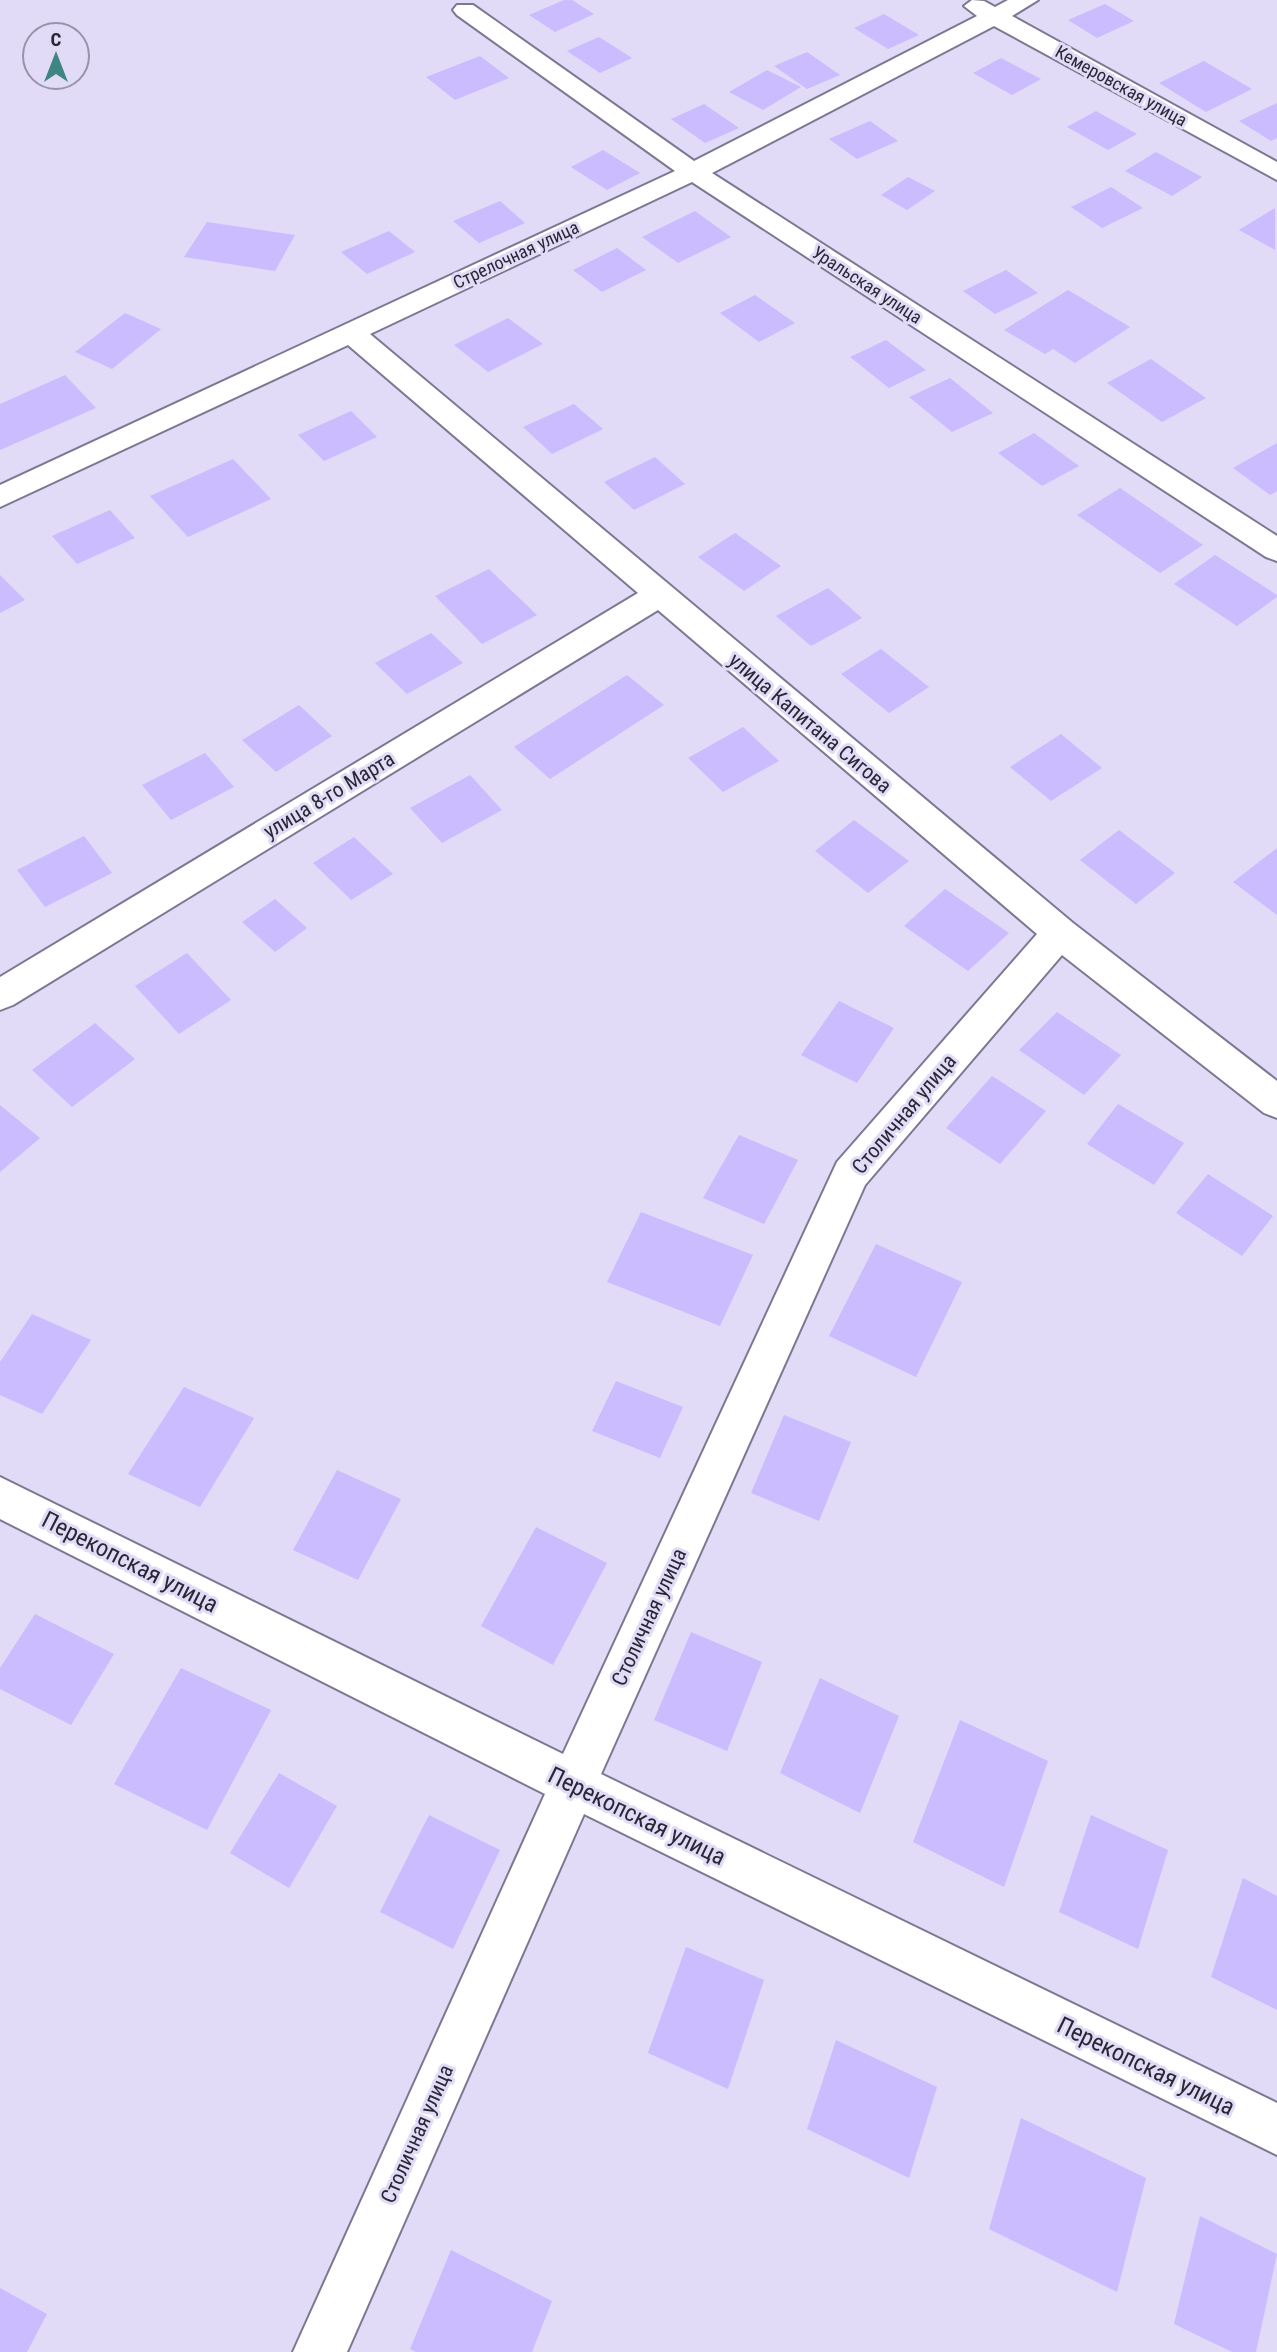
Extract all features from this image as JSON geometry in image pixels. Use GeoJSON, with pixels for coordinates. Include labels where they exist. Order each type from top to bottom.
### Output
{"type":"FeatureCollection","features":[{"type":"Feature","properties":{"kind":"street","name":"Кемеровская улица"},"geometry":{"type":"LineString","coordinates":[[965,0],[1277,172]]}},
{"type":"Feature","properties":{"kind":"street","name":"Стрелочная улица"},"geometry":{"type":"LineString","coordinates":[[0,497],[693,172],[1026,0]]}},
{"type":"Feature","properties":{"kind":"street","name":"Уральская улица"},"geometry":{"type":"LineString","coordinates":[[465,10],[693,172],[1277,551]]}},
{"type":"Feature","properties":{"kind":"street","name":"улица Капитана Сигова"},"geometry":{"type":"LineString","coordinates":[[351,333],[1060,933],[1277,1102]]}},
{"type":"Feature","properties":{"kind":"street","name":"улица 8-го Марта"},"geometry":{"type":"LineString","coordinates":[[0,995],[658,595]]}},
{"type":"Feature","properties":{"kind":"street","name":"Столичная улица"},"geometry":{"type":"LineString","coordinates":[[320,2352],[573,1784],[851,1174],[1060,933]]}},
{"type":"Feature","properties":{"kind":"street","name":"Перекопская улица"},"geometry":{"type":"LineString","coordinates":[[0,1497],[573,1784],[1277,2130]]}},
{"type":"Feature","properties":{"kind":"building"},"geometry":{"type":"Polygon","coordinates":[[[564,0],[572,0],[594,14],[555,32],[529,15],[564,0]]]}},
{"type":"Feature","properties":{"kind":"building"},"geometry":{"type":"Polygon","coordinates":[[[1105,4],[1134,21],[1097,38],[1068,20],[1105,4]]]}},
{"type":"Feature","properties":{"kind":"building"},"geometry":{"type":"Polygon","coordinates":[[[884,14],[919,35],[888,49],[854,28],[884,14]]]}},
{"type":"Feature","properties":{"kind":"building"},"geometry":{"type":"Polygon","coordinates":[[[599,37],[632,58],[600,73],[567,51],[599,37]]]}},
{"type":"Feature","properties":{"kind":"building"},"geometry":{"type":"Polygon","coordinates":[[[807,52],[840,75],[807,89],[774,66],[807,52]]]}},
{"type":"Feature","properties":{"kind":"building"},"geometry":{"type":"Polygon","coordinates":[[[480,56],[509,78],[455,100],[426,77],[480,56]]]}},
{"type":"Feature","properties":{"kind":"building"},"geometry":{"type":"Polygon","coordinates":[[[1001,58],[1041,79],[1012,95],[973,73],[1001,58]]]}},
{"type":"Feature","properties":{"kind":"building"},"geometry":{"type":"Polygon","coordinates":[[[1204,61],[1252,89],[1206,112],[1159,83],[1204,61]]]}},
{"type":"Feature","properties":{"kind":"building"},"geometry":{"type":"Polygon","coordinates":[[[767,70],[801,87],[763,110],[729,92],[767,70]]]}},
{"type":"Feature","properties":{"kind":"building"},"geometry":{"type":"Polygon","coordinates":[[[1277,103],[1277,138],[1271,141],[1239,121],[1277,103]]]}},
{"type":"Feature","properties":{"kind":"building"},"geometry":{"type":"Polygon","coordinates":[[[704,104],[739,128],[705,143],[671,119],[704,104]]]}},
{"type":"Feature","properties":{"kind":"building"},"geometry":{"type":"Polygon","coordinates":[[[1096,111],[1137,134],[1108,150],[1067,127],[1096,111]]]}},
{"type":"Feature","properties":{"kind":"building"},"geometry":{"type":"Polygon","coordinates":[[[870,121],[898,141],[857,159],[829,139],[870,121]]]}},
{"type":"Feature","properties":{"kind":"building"},"geometry":{"type":"Polygon","coordinates":[[[603,150],[640,173],[607,190],[571,167],[603,150]]]}},
{"type":"Feature","properties":{"kind":"building"},"geometry":{"type":"Polygon","coordinates":[[[1156,152],[1202,177],[1172,196],[1125,171],[1156,152]]]}},
{"type":"Feature","properties":{"kind":"building"},"geometry":{"type":"Polygon","coordinates":[[[908,177],[935,191],[907,210],[881,195],[908,177]]]}},
{"type":"Feature","properties":{"kind":"building"},"geometry":{"type":"Polygon","coordinates":[[[1111,187],[1143,208],[1102,228],[1071,207],[1111,187]]]}},
{"type":"Feature","properties":{"kind":"building"},"geometry":{"type":"Polygon","coordinates":[[[500,201],[525,223],[479,243],[453,221],[500,201]]]}},
{"type":"Feature","properties":{"kind":"building"},"geometry":{"type":"Polygon","coordinates":[[[1275,208],[1275,250],[1239,230],[1275,208]]]}},
{"type":"Feature","properties":{"kind":"building"},"geometry":{"type":"Polygon","coordinates":[[[695,211],[731,237],[678,263],[642,237],[695,211]]]}},
{"type":"Feature","properties":{"kind":"building"},"geometry":{"type":"Polygon","coordinates":[[[207,222],[295,235],[275,271],[184,257],[207,222]]]}},
{"type":"Feature","properties":{"kind":"building"},"geometry":{"type":"Polygon","coordinates":[[[389,231],[415,252],[367,274],[341,252],[389,231]]]}},
{"type":"Feature","properties":{"kind":"building"},"geometry":{"type":"Polygon","coordinates":[[[617,248],[646,270],[602,292],[573,270],[617,248]]]}},
{"type":"Feature","properties":{"kind":"building"},"geometry":{"type":"Polygon","coordinates":[[[1006,270],[1038,293],[995,314],[963,291],[1006,270]]]}},
{"type":"Feature","properties":{"kind":"building"},"geometry":{"type":"Polygon","coordinates":[[[1068,290],[1130,327],[1075,363],[1053,349],[1045,354],[1004,330],[1068,290]]]}},
{"type":"Feature","properties":{"kind":"building"},"geometry":{"type":"Polygon","coordinates":[[[755,295],[795,323],[759,342],[720,313],[755,295]]]}},
{"type":"Feature","properties":{"kind":"building"},"geometry":{"type":"Polygon","coordinates":[[[125,313],[161,329],[112,369],[75,352],[125,313]]]}},
{"type":"Feature","properties":{"kind":"building"},"geometry":{"type":"Polygon","coordinates":[[[508,318],[543,344],[488,372],[454,345],[508,318]]]}},
{"type":"Feature","properties":{"kind":"building"},"geometry":{"type":"Polygon","coordinates":[[[886,340],[926,370],[889,388],[850,357],[886,340]]]}},
{"type":"Feature","properties":{"kind":"building"},"geometry":{"type":"Polygon","coordinates":[[[1151,359],[1206,398],[1162,422],[1107,383],[1151,359]]]}},
{"type":"Feature","properties":{"kind":"building"},"geometry":{"type":"Polygon","coordinates":[[[65,375],[96,408],[0,450],[0,404],[65,375]]]}},
{"type":"Feature","properties":{"kind":"building"},"geometry":{"type":"Polygon","coordinates":[[[950,378],[993,413],[952,432],[909,397],[950,378]]]}},
{"type":"Feature","properties":{"kind":"building"},"geometry":{"type":"Polygon","coordinates":[[[574,404],[603,429],[552,454],[523,427],[574,404]]]}},
{"type":"Feature","properties":{"kind":"building"},"geometry":{"type":"Polygon","coordinates":[[[351,411],[377,437],[324,461],[298,435],[351,411]]]}},
{"type":"Feature","properties":{"kind":"building"},"geometry":{"type":"Polygon","coordinates":[[[1034,433],[1079,466],[1042,486],[998,453],[1034,433]]]}},
{"type":"Feature","properties":{"kind":"building"},"geometry":{"type":"Polygon","coordinates":[[[1277,443],[1277,491],[1270,495],[1233,468],[1277,443]]]}},
{"type":"Feature","properties":{"kind":"building"},"geometry":{"type":"Polygon","coordinates":[[[655,457],[685,484],[634,510],[604,482],[655,457]]]}},
{"type":"Feature","properties":{"kind":"building"},"geometry":{"type":"Polygon","coordinates":[[[233,459],[271,499],[188,537],[150,496],[233,459]]]}},
{"type":"Feature","properties":{"kind":"building"},"geometry":{"type":"Polygon","coordinates":[[[1120,488],[1203,545],[1160,573],[1077,515],[1120,488]]]}},
{"type":"Feature","properties":{"kind":"building"},"geometry":{"type":"Polygon","coordinates":[[[110,510],[135,538],[77,564],[52,536],[110,510]]]}},
{"type":"Feature","properties":{"kind":"building"},"geometry":{"type":"Polygon","coordinates":[[[735,533],[781,566],[744,591],[698,557],[735,533]]]}},
{"type":"Feature","properties":{"kind":"building"},"geometry":{"type":"Polygon","coordinates":[[[1215,555],[1277,597],[1237,626],[1174,584],[1215,555]]]}},
{"type":"Feature","properties":{"kind":"building"},"geometry":{"type":"Polygon","coordinates":[[[489,569],[537,615],[482,644],[435,596],[489,569]]]}},
{"type":"Feature","properties":{"kind":"building"},"geometry":{"type":"Polygon","coordinates":[[[0,575],[25,600],[0,613],[0,575]]]}},
{"type":"Feature","properties":{"kind":"building"},"geometry":{"type":"Polygon","coordinates":[[[828,588],[862,618],[811,646],[776,616],[828,588]]]}},
{"type":"Feature","properties":{"kind":"building"},"geometry":{"type":"Polygon","coordinates":[[[431,633],[463,663],[407,694],[375,663],[431,633]]]}},
{"type":"Feature","properties":{"kind":"building"},"geometry":{"type":"Polygon","coordinates":[[[881,649],[929,687],[889,713],[841,674],[881,649]]]}},
{"type":"Feature","properties":{"kind":"building"},"geometry":{"type":"Polygon","coordinates":[[[627,675],[664,705],[550,779],[514,747],[627,675]]]}},
{"type":"Feature","properties":{"kind":"building"},"geometry":{"type":"Polygon","coordinates":[[[299,705],[332,736],[276,772],[242,740],[299,705]]]}},
{"type":"Feature","properties":{"kind":"building"},"geometry":{"type":"Polygon","coordinates":[[[743,727],[779,761],[723,792],[688,758],[743,727]]]}},
{"type":"Feature","properties":{"kind":"building"},"geometry":{"type":"Polygon","coordinates":[[[1061,734],[1102,768],[1051,801],[1010,767],[1061,734]]]}},
{"type":"Feature","properties":{"kind":"building"},"geometry":{"type":"Polygon","coordinates":[[[205,753],[234,787],[171,820],[142,785],[205,753]]]}},
{"type":"Feature","properties":{"kind":"building"},"geometry":{"type":"Polygon","coordinates":[[[470,775],[502,810],[442,843],[410,808],[470,775]]]}},
{"type":"Feature","properties":{"kind":"building"},"geometry":{"type":"Polygon","coordinates":[[[854,820],[909,861],[868,893],[815,851],[854,820]]]}},
{"type":"Feature","properties":{"kind":"building"},"geometry":{"type":"Polygon","coordinates":[[[1119,830],[1175,873],[1136,904],[1080,860],[1119,830]]]}},
{"type":"Feature","properties":{"kind":"building"},"geometry":{"type":"Polygon","coordinates":[[[84,836],[112,873],[45,907],[17,870],[84,836]]]}},
{"type":"Feature","properties":{"kind":"building"},"geometry":{"type":"Polygon","coordinates":[[[354,837],[393,874],[351,900],[313,863],[354,837]]]}},
{"type":"Feature","properties":{"kind":"building"},"geometry":{"type":"Polygon","coordinates":[[[1277,848],[1277,915],[1233,882],[1277,848]]]}},
{"type":"Feature","properties":{"kind":"building"},"geometry":{"type":"Polygon","coordinates":[[[945,889],[1009,933],[968,971],[904,926],[945,889]]]}},
{"type":"Feature","properties":{"kind":"building"},"geometry":{"type":"Polygon","coordinates":[[[275,899],[307,928],[275,952],[242,922],[275,899]]]}},
{"type":"Feature","properties":{"kind":"building"},"geometry":{"type":"Polygon","coordinates":[[[187,953],[231,1000],[179,1034],[135,986],[187,953]]]}},
{"type":"Feature","properties":{"kind":"building"},"geometry":{"type":"Polygon","coordinates":[[[839,1001],[894,1028],[857,1083],[801,1055],[839,1001]]]}},
{"type":"Feature","properties":{"kind":"building"},"geometry":{"type":"Polygon","coordinates":[[[1057,1012],[1121,1055],[1084,1095],[1019,1050],[1057,1012]]]}},
{"type":"Feature","properties":{"kind":"building"},"geometry":{"type":"Polygon","coordinates":[[[95,1023],[135,1059],[72,1107],[32,1070],[95,1023]]]}},
{"type":"Feature","properties":{"kind":"building"},"geometry":{"type":"Polygon","coordinates":[[[992,1076],[1046,1111],[1000,1164],[946,1128],[992,1076]]]}},
{"type":"Feature","properties":{"kind":"building"},"geometry":{"type":"Polygon","coordinates":[[[1118,1104],[1184,1143],[1154,1185],[1087,1144],[1118,1104]]]}},
{"type":"Feature","properties":{"kind":"building"},"geometry":{"type":"Polygon","coordinates":[[[0,1105],[40,1138],[0,1172],[0,1105]]]}},
{"type":"Feature","properties":{"kind":"building"},"geometry":{"type":"Polygon","coordinates":[[[739,1135],[798,1160],[764,1224],[703,1198],[739,1135]]]}},
{"type":"Feature","properties":{"kind":"building"},"geometry":{"type":"Polygon","coordinates":[[[1208,1174],[1273,1216],[1242,1256],[1176,1213],[1208,1174]]]}},
{"type":"Feature","properties":{"kind":"building"},"geometry":{"type":"Polygon","coordinates":[[[641,1212],[753,1255],[720,1326],[607,1282],[641,1212]]]}},
{"type":"Feature","properties":{"kind":"building"},"geometry":{"type":"Polygon","coordinates":[[[876,1244],[962,1282],[916,1377],[829,1336],[876,1244]]]}},
{"type":"Feature","properties":{"kind":"building"},"geometry":{"type":"Polygon","coordinates":[[[32,1314],[91,1340],[42,1414],[0,1395],[0,1362],[32,1314]]]}},
{"type":"Feature","properties":{"kind":"building"},"geometry":{"type":"Polygon","coordinates":[[[616,1381],[683,1407],[660,1458],[592,1431],[616,1381]]]}},
{"type":"Feature","properties":{"kind":"building"},"geometry":{"type":"Polygon","coordinates":[[[184,1387],[254,1418],[200,1507],[128,1474],[184,1387]]]}},
{"type":"Feature","properties":{"kind":"building"},"geometry":{"type":"Polygon","coordinates":[[[784,1415],[851,1442],[819,1521],[751,1493],[784,1415]]]}},
{"type":"Feature","properties":{"kind":"building"},"geometry":{"type":"Polygon","coordinates":[[[337,1470],[401,1499],[358,1580],[293,1550],[337,1470]]]}},
{"type":"Feature","properties":{"kind":"building"},"geometry":{"type":"Polygon","coordinates":[[[536,1527],[607,1563],[553,1665],[481,1626],[536,1527]]]}},
{"type":"Feature","properties":{"kind":"building"},"geometry":{"type":"Polygon","coordinates":[[[35,1614],[114,1654],[71,1725],[0,1689],[0,1668],[35,1614]]]}},
{"type":"Feature","properties":{"kind":"building"},"geometry":{"type":"Polygon","coordinates":[[[691,1632],[762,1662],[727,1751],[654,1720],[691,1632]]]}},
{"type":"Feature","properties":{"kind":"building"},"geometry":{"type":"Polygon","coordinates":[[[181,1668],[271,1710],[207,1830],[114,1784],[181,1668]]]}},
{"type":"Feature","properties":{"kind":"building"},"geometry":{"type":"Polygon","coordinates":[[[820,1678],[899,1716],[860,1813],[780,1773],[820,1678]]]}},
{"type":"Feature","properties":{"kind":"building"},"geometry":{"type":"Polygon","coordinates":[[[960,1720],[1048,1761],[1004,1887],[913,1842],[960,1720]]]}},
{"type":"Feature","properties":{"kind":"building"},"geometry":{"type":"Polygon","coordinates":[[[279,1773],[337,1806],[289,1888],[230,1853],[279,1773]]]}},
{"type":"Feature","properties":{"kind":"building"},"geometry":{"type":"Polygon","coordinates":[[[429,1815],[500,1850],[453,1949],[380,1912],[429,1815]]]}},
{"type":"Feature","properties":{"kind":"building"},"geometry":{"type":"Polygon","coordinates":[[[1091,1815],[1168,1850],[1138,1949],[1059,1912],[1091,1815]]]}},
{"type":"Feature","properties":{"kind":"building"},"geometry":{"type":"Polygon","coordinates":[[[1243,1878],[1277,1896],[1277,2010],[1211,1977],[1243,1878]]]}},
{"type":"Feature","properties":{"kind":"building"},"geometry":{"type":"Polygon","coordinates":[[[686,1947],[764,1980],[728,2089],[648,2053],[686,1947]]]}},
{"type":"Feature","properties":{"kind":"building"},"geometry":{"type":"Polygon","coordinates":[[[836,2040],[937,2087],[909,2178],[807,2129],[836,2040]]]}},
{"type":"Feature","properties":{"kind":"building"},"geometry":{"type":"Polygon","coordinates":[[[1021,2118],[1146,2178],[1117,2292],[989,2229],[1021,2118]]]}},
{"type":"Feature","properties":{"kind":"building"},"geometry":{"type":"Polygon","coordinates":[[[1200,2216],[1277,2254],[1256,2352],[1232,2352],[1174,2324],[1200,2216]]]}},
{"type":"Feature","properties":{"kind":"building"},"geometry":{"type":"Polygon","coordinates":[[[451,2250],[552,2301],[532,2352],[416,2352],[410,2349],[451,2250]]]}},
{"type":"Feature","properties":{"kind":"building"},"geometry":{"type":"Polygon","coordinates":[[[0,2288],[47,2314],[27,2352],[0,2352],[0,2288]]]}}]}
